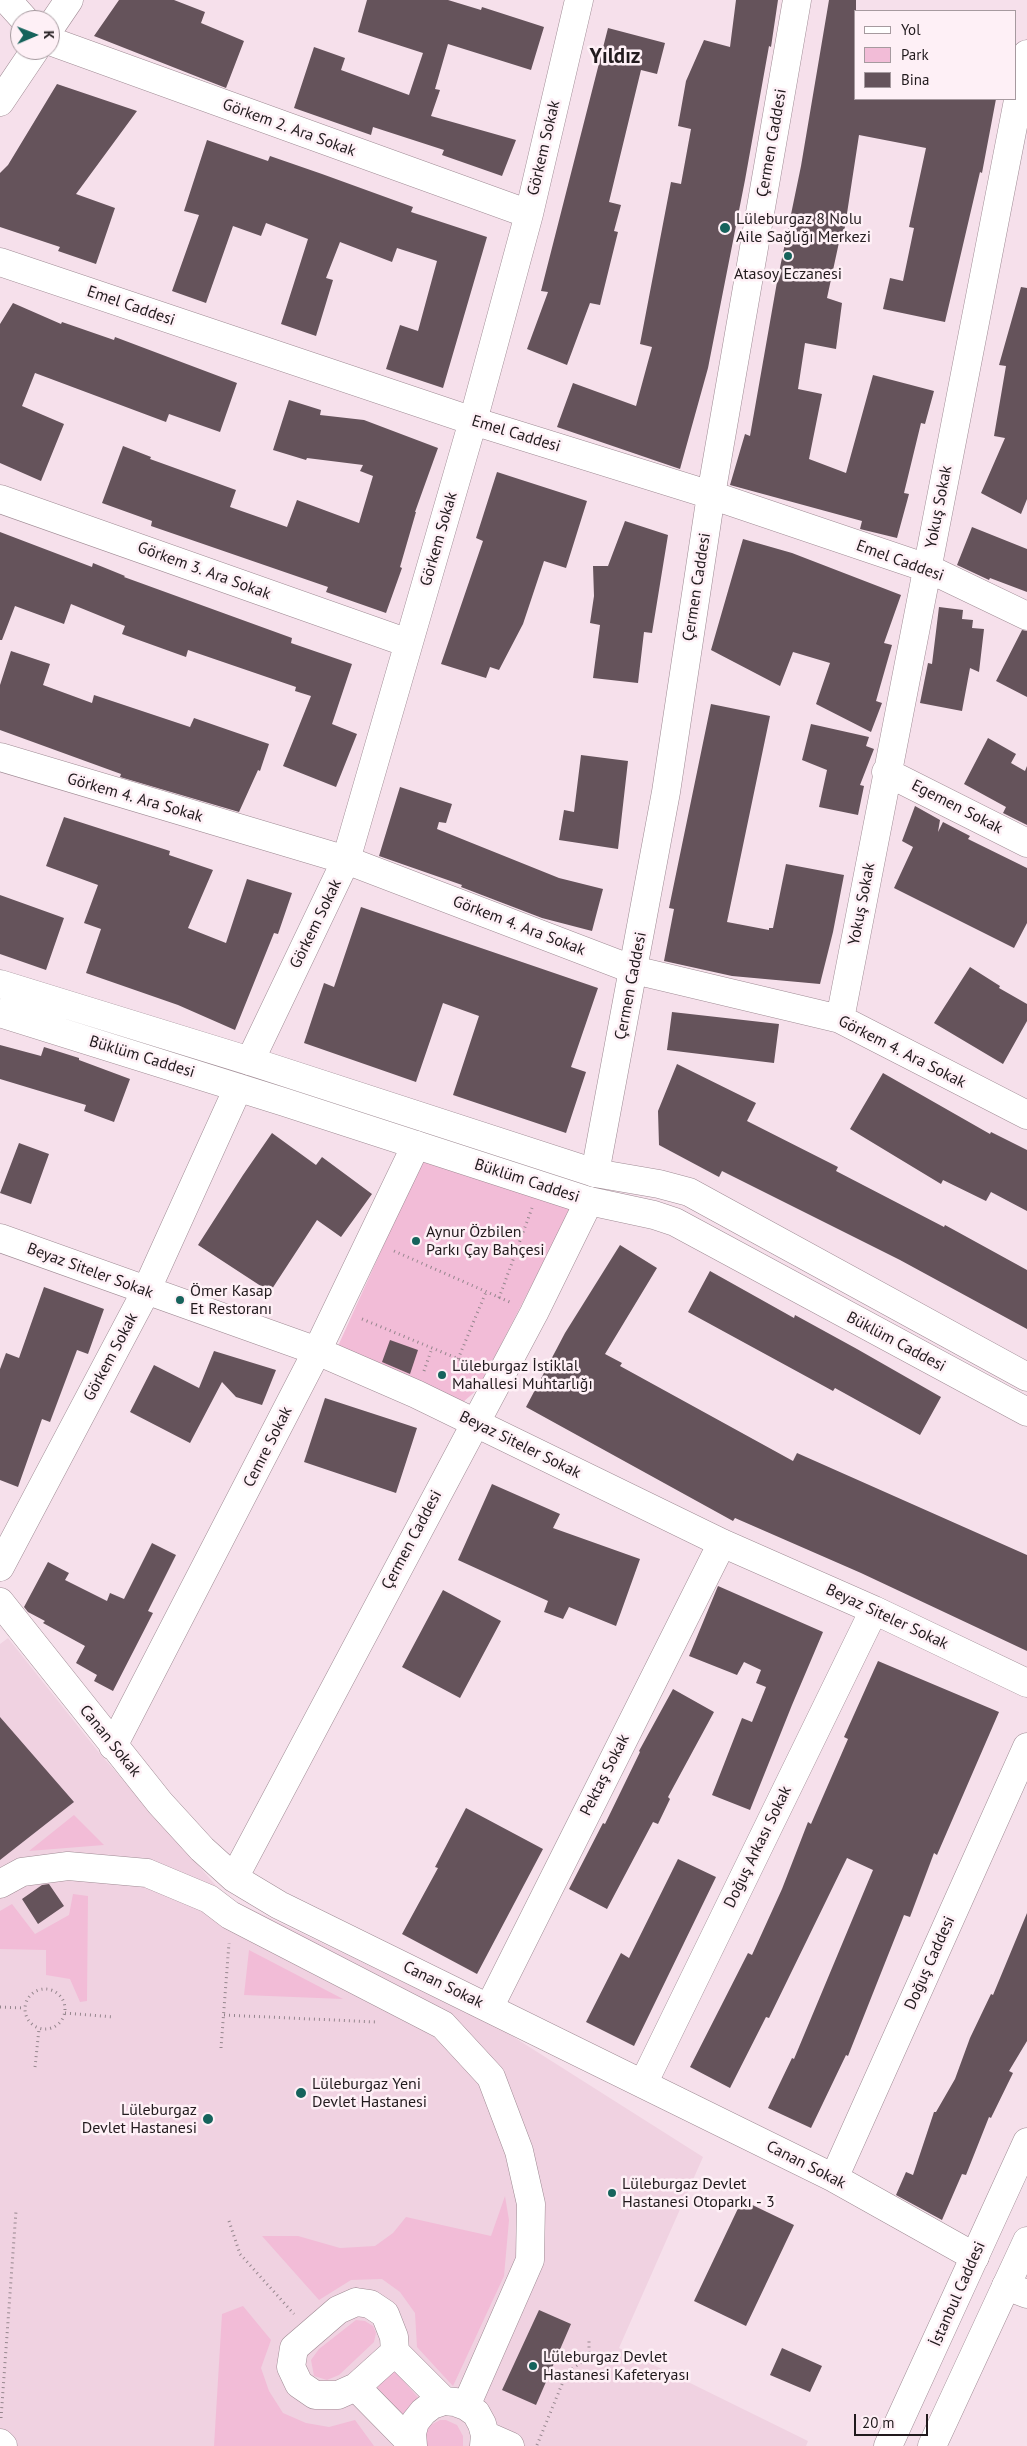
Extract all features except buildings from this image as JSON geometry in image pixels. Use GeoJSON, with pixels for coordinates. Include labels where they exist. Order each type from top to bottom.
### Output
{"type":"FeatureCollection","features":[{"type":"Feature","properties":{"kind":"main road"},"geometry":{"type":"LineString","coordinates":[[7,0],[16,10]]}},
{"type":"Feature","properties":{"kind":"main road"},"geometry":{"type":"LineString","coordinates":[[60,12],[68,0]]}},
{"type":"Feature","properties":{"kind":"main road","name":"Görkem Sokak"},"geometry":{"type":"LineString","coordinates":[[0,1567],[146,1291],[250,1061],[346,860],[473,421],[529,214],[577,0]]}},
{"type":"Feature","properties":{"kind":"main road","name":"Çermen Caddesi"},"geometry":{"type":"LineString","coordinates":[[234,1878],[474,1422],[534,1313],[589,1201],[666,792],[711,495],[797,0]]}},
{"type":"Feature","properties":{"kind":"main road","name":"Görkem 2. Ara Sokak"},"geometry":{"type":"LineString","coordinates":[[60,45],[529,214]]}},
{"type":"Feature","properties":{"kind":"main road","name":"Yokuş Sokak"},"geometry":{"type":"LineString","coordinates":[[840,1019],[886,772],[1027,54]]}},
{"type":"Feature","properties":{"kind":"main road"},"geometry":{"type":"LineString","coordinates":[[0,102],[28,60]]}},
{"type":"Feature","properties":{"kind":"main road","name":"Emel Caddesi"},"geometry":{"type":"LineString","coordinates":[[0,262],[473,421],[711,495],[927,568],[1027,616]]}},
{"type":"Feature","properties":{"kind":"main road","name":"Görkem 3. Ara Sokak"},"geometry":{"type":"LineString","coordinates":[[0,499],[408,643]]}},
{"type":"Feature","properties":{"kind":"main road","name":"Görkem 4. Ara Sokak"},"geometry":{"type":"LineString","coordinates":[[0,757],[346,860],[634,970],[840,1019],[1027,1115]]}},
{"type":"Feature","properties":{"kind":"main road","name":"Egemen Sokak"},"geometry":{"type":"LineString","coordinates":[[886,772],[1027,843]]}},
{"type":"Feature","properties":{"kind":"main road","name":"Büklüm Caddesi"},"geometry":{"type":"LineString","coordinates":[[0,984],[250,1061],[595,1173],[659,1184],[689,1192],[1027,1376]]}},
{"type":"Feature","properties":{"kind":"main road","name":"Büklüm Caddesi"},"geometry":{"type":"LineString","coordinates":[[0,1013],[541,1184],[589,1201],[654,1215],[675,1222],[1027,1412]]}},
{"type":"Feature","properties":{"kind":"main road","name":"Cemre Sokak"},"geometry":{"type":"LineString","coordinates":[[114,1746],[317,1351],[416,1145]]}},
{"type":"Feature","properties":{"kind":"main road","name":"Beyaz Siteler Sokak"},"geometry":{"type":"LineString","coordinates":[[0,1238],[317,1351],[474,1422],[722,1543],[874,1610],[1027,1684]]}},
{"type":"Feature","properties":{"kind":"main road","name":"Pektaş Sokak"},"geometry":{"type":"LineString","coordinates":[[489,2008],[722,1543]]}},
{"type":"Feature","properties":{"kind":"main road","name":"Canan Sokak"},"geometry":{"type":"LineString","coordinates":[[0,1602],[160,1803],[202,1849],[234,1878],[279,1905],[834,2178],[975,2257]]}},
{"type":"Feature","properties":{"kind":"main road","name":"Doğuş Arkası Sokak"},"geometry":{"type":"LineString","coordinates":[[643,2084],[874,1610]]}},
{"type":"Feature","properties":{"kind":"main road","name":"Doğuş Caddesi"},"geometry":{"type":"LineString","coordinates":[[834,2178],[1027,1747]]}},
{"type":"Feature","properties":{"kind":"main road"},"geometry":{"type":"LineString","coordinates":[[0,1884],[22,1872],[68,1866],[147,1873],[209,1899],[230,1915],[443,2025],[491,2077],[519,2151],[531,2204],[530,2260],[455,2404]]}},
{"type":"Feature","properties":{"kind":"main road","name":"İstanbul Caddesi"},"geometry":{"type":"LineString","coordinates":[[888,2446],[1027,2142]]}},
{"type":"Feature","properties":{"kind":"main road"},"geometry":{"type":"LineString","coordinates":[[938,2439],[1017,2290],[1027,2241]]}},
{"type":"Feature","properties":{"kind":"main road"},"geometry":{"type":"LineString","coordinates":[[395,2352],[356,2387],[338,2395],[315,2395],[299,2384],[291,2367],[294,2348],[338,2310],[356,2302],[370,2304],[385,2314],[394,2337],[395,2352],[455,2404],[476,2413],[482,2424],[484,2441],[510,2446]]}},
{"type":"Feature","properties":{"kind":"main road"},"geometry":{"type":"LineString","coordinates":[[356,2387],[413,2446]]}},
{"type":"Feature","properties":{"kind":"main road"},"geometry":{"type":"LineString","coordinates":[[413,2446],[416,2422],[423,2412],[432,2405],[455,2404]]}},
{"type":"Feature","properties":{"kind":"main road"},"geometry":{"type":"LineString","coordinates":[[0,2431],[3,2446]]}},
{"type":"Feature","properties":{"kind":"path"},"geometry":{"type":"LineString","coordinates":[[499,1298],[541,1184]]}},
{"type":"Feature","properties":{"kind":"path"},"geometry":{"type":"LineString","coordinates":[[370,1241],[534,1313]]}},
{"type":"Feature","properties":{"kind":"path"},"geometry":{"type":"LineString","coordinates":[[458,1359],[486,1292]]}},
{"type":"Feature","properties":{"kind":"path"},"geometry":{"type":"LineString","coordinates":[[338,1309],[500,1376]]}},
{"type":"Feature","properties":{"kind":"path"},"geometry":{"type":"LineString","coordinates":[[221,2048],[230,1915]]}},
{"type":"Feature","properties":{"kind":"path"},"geometry":{"type":"LineString","coordinates":[[47,1988],[59,1994],[63,1999],[65,2013],[59,2024],[53,2028],[40,2029],[28,2021],[24,2008],[29,1996],[40,1989],[47,1988]]}},
{"type":"Feature","properties":{"kind":"path"},"geometry":{"type":"LineString","coordinates":[[0,2007],[24,2008]]}},
{"type":"Feature","properties":{"kind":"path"},"geometry":{"type":"LineString","coordinates":[[65,2013],[114,2017]]}},
{"type":"Feature","properties":{"kind":"path"},"geometry":{"type":"LineString","coordinates":[[224,2015],[383,2022]]}},
{"type":"Feature","properties":{"kind":"path"},"geometry":{"type":"LineString","coordinates":[[35,2067],[40,2029]]}},
{"type":"Feature","properties":{"kind":"path"},"geometry":{"type":"LineString","coordinates":[[0,2431],[16,2211]]}},
{"type":"Feature","properties":{"kind":"path"},"geometry":{"type":"LineString","coordinates":[[229,2220],[240,2254],[311,2333]]}},
{"type":"Feature","properties":{"kind":"path"},"geometry":{"type":"LineString","coordinates":[[536,2446],[567,2372],[588,2357],[589,2338]]}},
{"type":"Feature","properties":{"kind":"shaded area","name":"Lüleburgaz Yeni Devlet Hastanesi"},"geometry":{"type":"Polygon","coordinates":[[[8,1638],[101,1755],[226,1897],[501,2029],[703,2157],[619,2348],[808,2441],[806,2446],[0,2446],[0,1644],[8,1638]]]}},
{"type":"Feature","properties":{"kind":"green space"},"geometry":{"type":"Polygon","coordinates":[[[424,1156],[572,1207],[478,1389],[462,1403],[338,1346],[424,1156]]]}},
{"type":"Feature","properties":{"kind":"green space"},"geometry":{"type":"Polygon","coordinates":[[[74,1815],[104,1845],[29,1851],[74,1815]]]}},
{"type":"Feature","properties":{"kind":"green space"},"geometry":{"type":"Polygon","coordinates":[[[73,1894],[88,1896],[87,2001],[80,2002],[70,1979],[46,1975],[46,1950],[0,1949],[0,1911],[12,1904],[35,1934],[69,1915],[73,1894]]]}},
{"type":"Feature","properties":{"kind":"green space"},"geometry":{"type":"Polygon","coordinates":[[[249,1950],[343,1999],[244,1995],[249,1950]]]}},
{"type":"Feature","properties":{"kind":"green space"},"geometry":{"type":"Polygon","coordinates":[[[505,2196],[509,2220],[504,2276],[453,2386],[417,2347],[415,2313],[400,2292],[382,2279],[351,2280],[319,2300],[262,2236],[298,2236],[340,2248],[375,2246],[393,2233],[406,2217],[491,2236],[505,2196]]]}},
{"type":"Feature","properties":{"kind":"green space"},"geometry":{"type":"Polygon","coordinates":[[[243,2306],[271,2340],[261,2368],[269,2391],[283,2413],[306,2423],[329,2427],[355,2420],[374,2446],[214,2446],[222,2314],[243,2306]]]}},
{"type":"Feature","properties":{"kind":"green space"},"geometry":{"type":"Polygon","coordinates":[[[356,2320],[365,2321],[373,2326],[376,2333],[374,2342],[339,2375],[327,2380],[314,2376],[311,2360],[319,2349],[356,2320]]]}},
{"type":"Feature","properties":{"kind":"green space"},"geometry":{"type":"Polygon","coordinates":[[[392,2368],[422,2402],[405,2418],[375,2385],[392,2368]]]}},
{"type":"Feature","properties":{"kind":"green space"},"geometry":{"type":"Polygon","coordinates":[[[440,2420],[446,2420],[457,2425],[463,2436],[463,2446],[425,2446],[425,2432],[429,2426],[440,2420]]]}},
{"type":"Feature","properties":{"kind":"place","name":"Lüleburgaz 8 Nolu Aile Sağlığı Merkezi"},"geometry":{"type":"Point","coordinates":[725,228]}},
{"type":"Feature","properties":{"kind":"place","name":"Atasoy Eczanesi"},"geometry":{"type":"Point","coordinates":[788,256]}},
{"type":"Feature","properties":{"kind":"place","name":"Aynur Özbilen Parkı Çay Bahçesi"},"geometry":{"type":"Point","coordinates":[416,1241]}},
{"type":"Feature","properties":{"kind":"place","name":"Ömer Kasap Et Restoranı"},"geometry":{"type":"Point","coordinates":[180,1300]}},
{"type":"Feature","properties":{"kind":"place","name":"Lüleburgaz İstiklal Mahallesi Muhtarlığı"},"geometry":{"type":"Point","coordinates":[442,1375]}},
{"type":"Feature","properties":{"kind":"place","name":"Lüleburgaz Yeni Devlet Hastanesi"},"geometry":{"type":"Point","coordinates":[301,2093]}},
{"type":"Feature","properties":{"kind":"place","name":"Lüleburgaz Devlet Hastanesi"},"geometry":{"type":"Point","coordinates":[208,2119]}},
{"type":"Feature","properties":{"kind":"place","name":"Lüleburgaz Devlet Hastanesi Otoparkı - 3"},"geometry":{"type":"Point","coordinates":[612,2193]}},
{"type":"Feature","properties":{"kind":"place","name":"Lüleburgaz Devlet Hastanesi Kafeteryası"},"geometry":{"type":"Point","coordinates":[533,2366]}},
{"type":"Feature","properties":{"kind":"district","name":"Yıldız"},"geometry":{"type":"Point","coordinates":[615,57]}}]}
